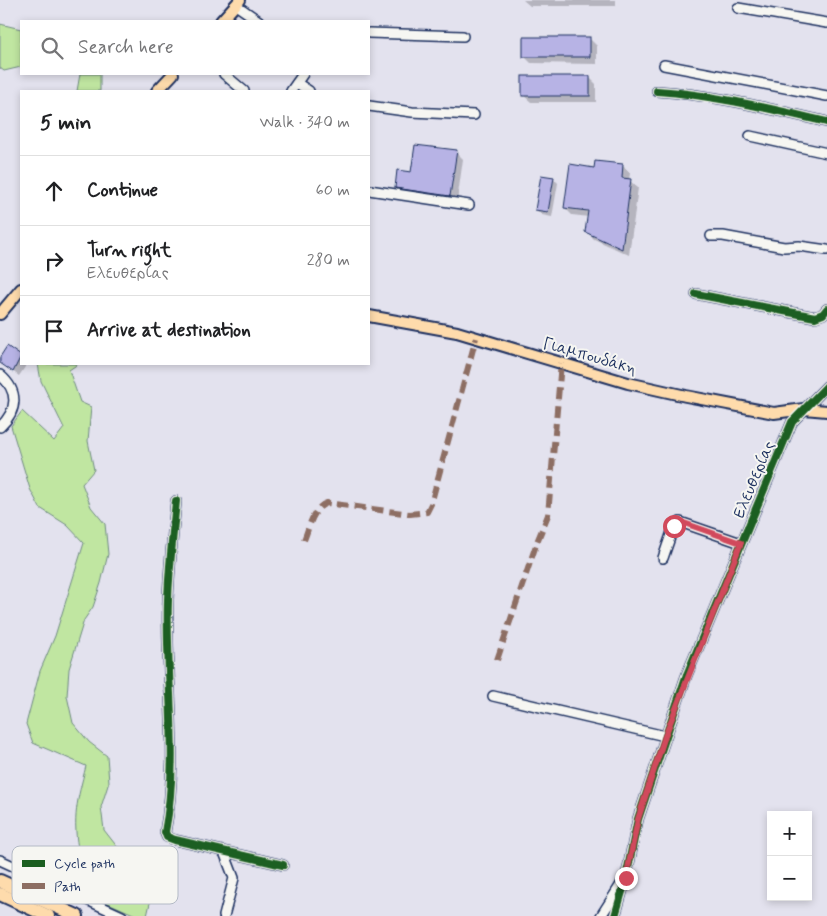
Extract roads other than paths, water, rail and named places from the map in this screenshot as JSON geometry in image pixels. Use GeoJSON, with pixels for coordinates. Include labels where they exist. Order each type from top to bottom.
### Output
{"type":"FeatureCollection","features":[{"type":"Feature","properties":{"kind":"highway"},"geometry":{"type":"LineString","coordinates":[[0,880],[12,886]]}},
{"type":"Feature","properties":{"kind":"highway"},"geometry":{"type":"LineString","coordinates":[[0,894],[12,900]]}},
{"type":"Feature","properties":{"kind":"highway"},"geometry":{"type":"LineString","coordinates":[[22,904],[48,916]]}},
{"type":"Feature","properties":{"kind":"highway"},"geometry":{"type":"LineString","coordinates":[[51,904],[77,916]]}},
{"type":"Feature","properties":{"kind":"main road"},"geometry":{"type":"LineString","coordinates":[[222,20],[238,2]]}},
{"type":"Feature","properties":{"kind":"main road"},"geometry":{"type":"LineString","coordinates":[[158,90],[172,75]]}},
{"type":"Feature","properties":{"kind":"main road"},"geometry":{"type":"LineString","coordinates":[[0,314],[4,305],[20,290]]}},
{"type":"Feature","properties":{"kind":"main road"},"geometry":{"type":"LineString","coordinates":[[4,305],[20,302]]}},
{"type":"Feature","properties":{"kind":"main road","name":"Γιαμπουδάκη"},"geometry":{"type":"LineString","coordinates":[[370,316],[457,332],[628,383],[686,396],[774,413],[804,409],[827,411]]}},
{"type":"Feature","properties":{"kind":"street"},"geometry":{"type":"LineString","coordinates":[[238,2],[258,20]]}},
{"type":"Feature","properties":{"kind":"street"},"geometry":{"type":"LineString","coordinates":[[738,8],[827,24]]}},
{"type":"Feature","properties":{"kind":"street"},"geometry":{"type":"LineString","coordinates":[[370,34],[463,36]]}},
{"type":"Feature","properties":{"kind":"street"},"geometry":{"type":"LineString","coordinates":[[664,65],[827,96]]}},
{"type":"Feature","properties":{"kind":"street"},"geometry":{"type":"LineString","coordinates":[[225,75],[243,90]]}},
{"type":"Feature","properties":{"kind":"street"},"geometry":{"type":"LineString","coordinates":[[292,90],[302,75]]}},
{"type":"Feature","properties":{"kind":"street"},"geometry":{"type":"LineString","coordinates":[[297,83],[308,90]]}},
{"type":"Feature","properties":{"kind":"street"},"geometry":{"type":"LineString","coordinates":[[657,91],[688,93],[827,122]]}},
{"type":"Feature","properties":{"kind":"street"},"geometry":{"type":"LineString","coordinates":[[370,106],[412,112],[474,115]]}},
{"type":"Feature","properties":{"kind":"street"},"geometry":{"type":"LineString","coordinates":[[750,136],[827,153]]}},
{"type":"Feature","properties":{"kind":"street"},"geometry":{"type":"LineString","coordinates":[[370,190],[469,204]]}},
{"type":"Feature","properties":{"kind":"street"},"geometry":{"type":"LineString","coordinates":[[711,236],[723,236],[784,247],[799,246],[827,250]]}},
{"type":"Feature","properties":{"kind":"street"},"geometry":{"type":"LineString","coordinates":[[696,294],[814,317],[823,314],[827,310]]}},
{"type":"Feature","properties":{"kind":"street"},"geometry":{"type":"LineString","coordinates":[[0,374],[8,382],[16,399],[14,408],[0,428]]}},
{"type":"Feature","properties":{"kind":"street","name":"Ελευθερίας"},"geometry":{"type":"LineString","coordinates":[[618,913],[638,819],[665,736],[741,543],[792,422],[827,386]]}},
{"type":"Feature","properties":{"kind":"street"},"geometry":{"type":"LineString","coordinates":[[176,501],[168,601],[172,744],[171,801],[165,832],[167,837],[175,840],[283,865]]}},
{"type":"Feature","properties":{"kind":"street"},"geometry":{"type":"LineString","coordinates":[[663,558],[674,526],[680,522],[741,543]]}},
{"type":"Feature","properties":{"kind":"street"},"geometry":{"type":"LineString","coordinates":[[493,696],[665,736]]}},
{"type":"Feature","properties":{"kind":"street"},"geometry":{"type":"LineString","coordinates":[[224,852],[234,878],[224,916]]}},
{"type":"Feature","properties":{"kind":"street"},"geometry":{"type":"LineString","coordinates":[[0,860],[12,866]]}},
{"type":"Feature","properties":{"kind":"street"},"geometry":{"type":"LineString","coordinates":[[601,916],[627,876]]}},
{"type":"Feature","properties":{"kind":"street"},"geometry":{"type":"LineString","coordinates":[[96,904],[122,916]]}}]}
